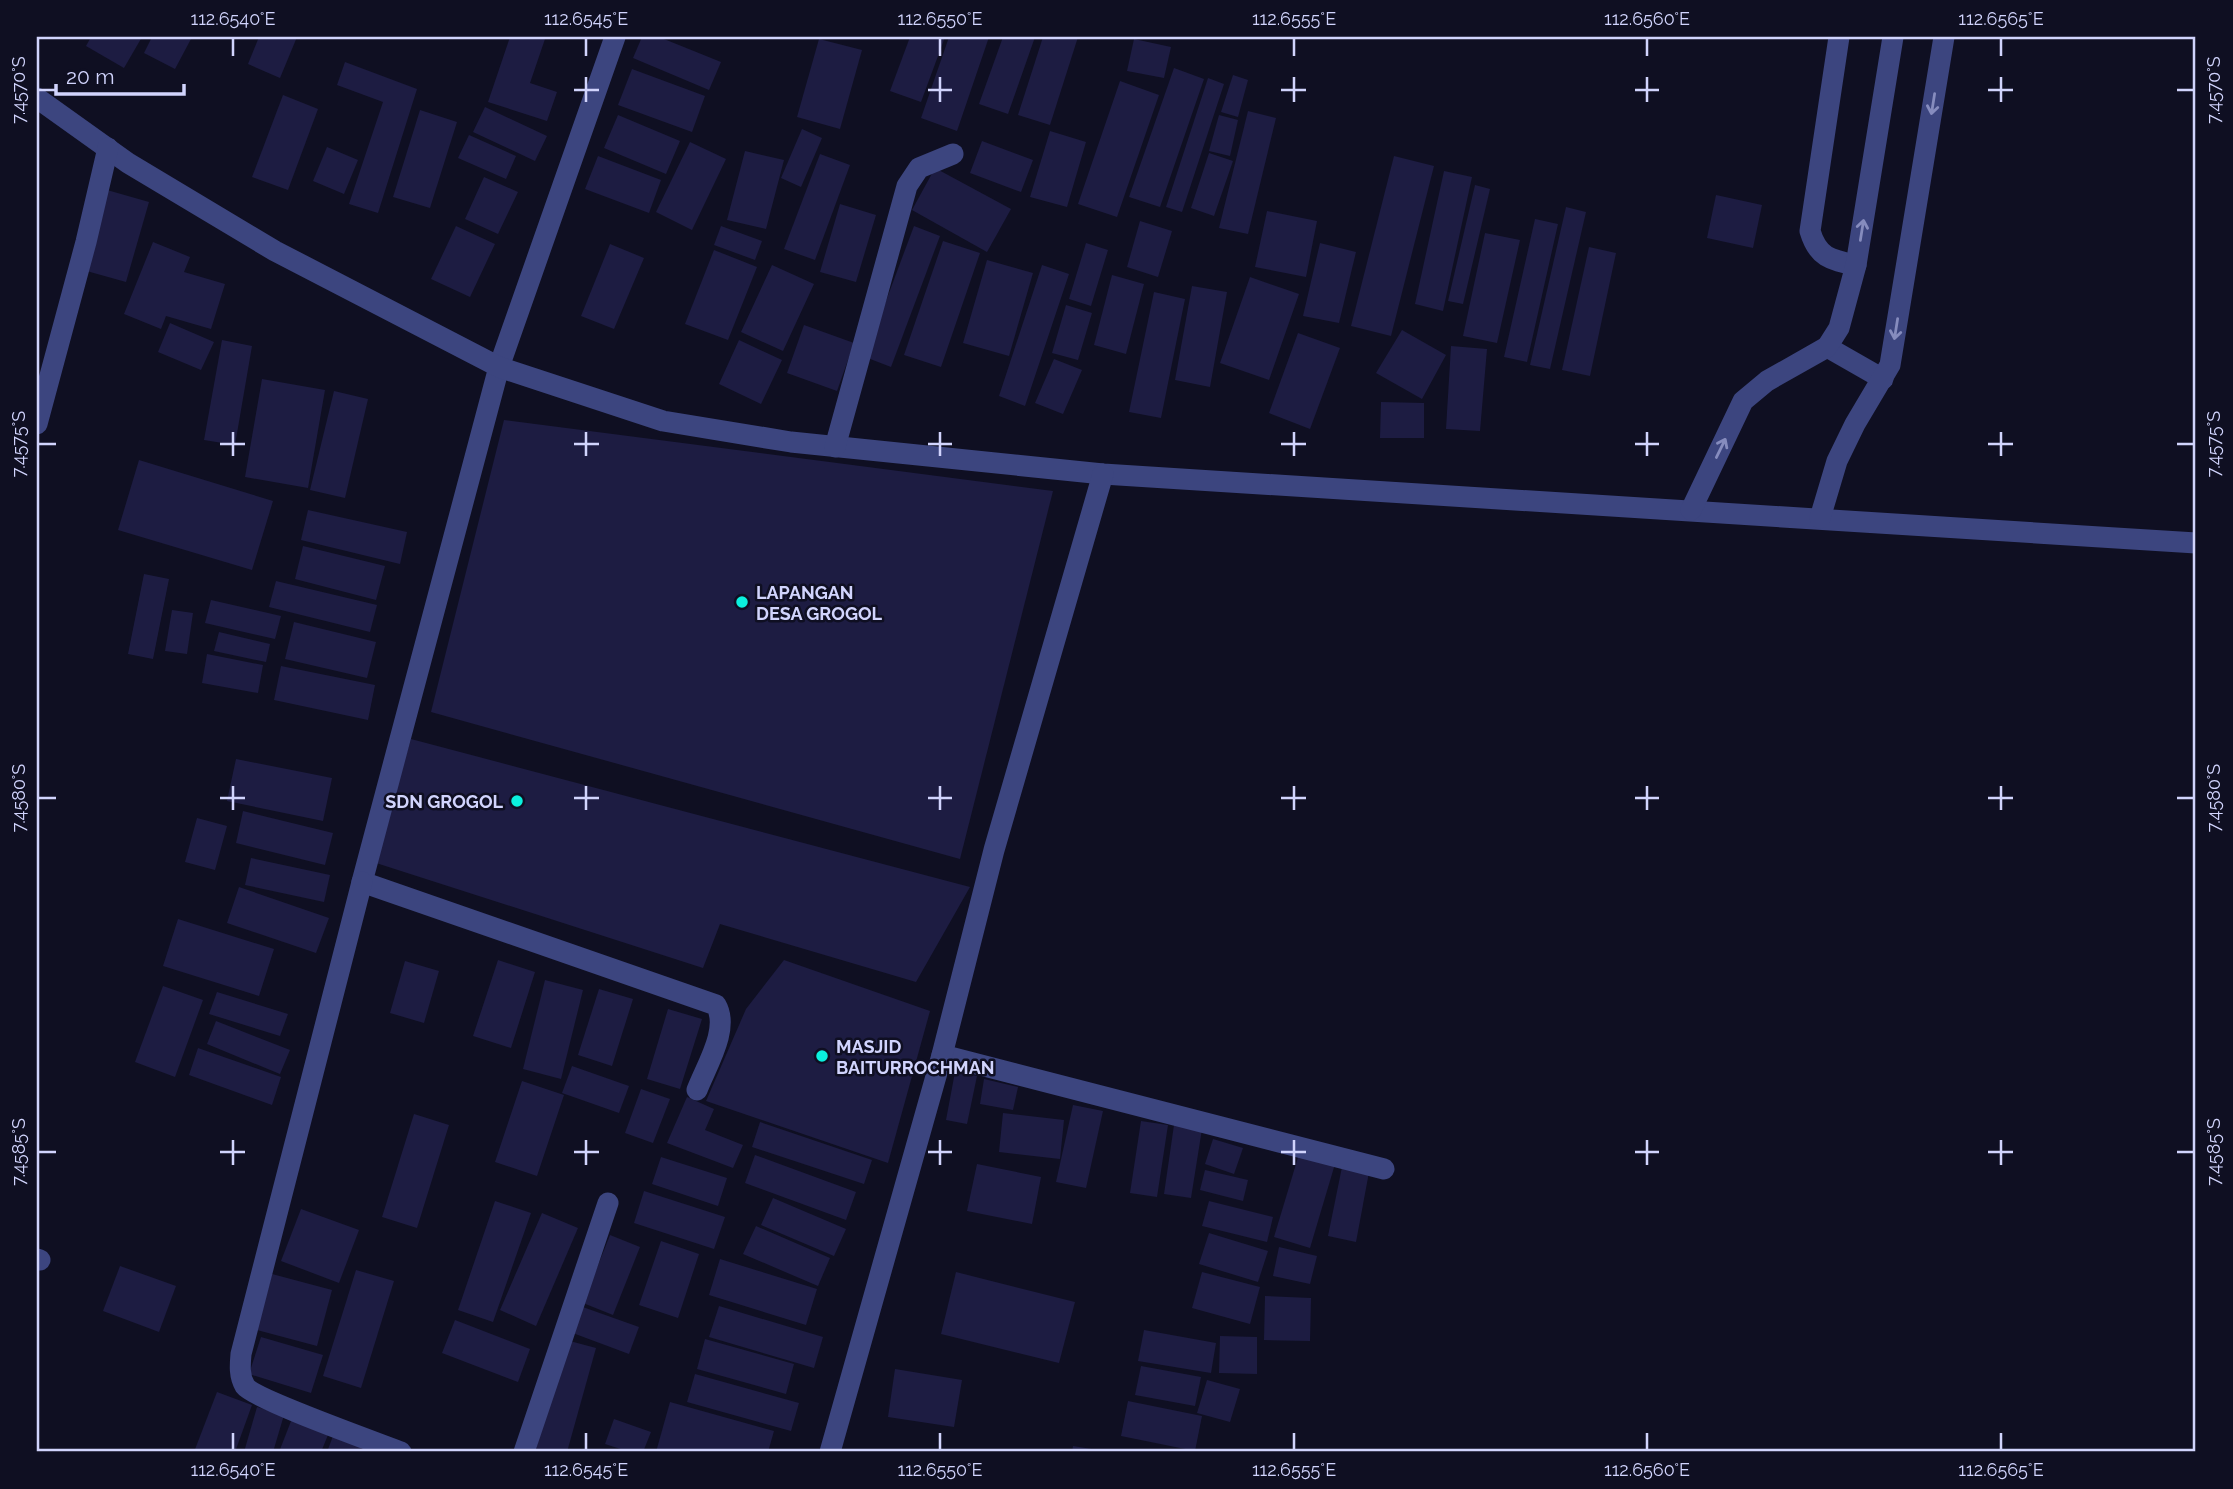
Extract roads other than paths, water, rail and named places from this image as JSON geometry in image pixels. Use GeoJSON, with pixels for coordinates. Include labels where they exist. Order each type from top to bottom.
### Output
{"type":"FeatureCollection","features":[{"type":"Feature","properties":{"kind":"street"},"geometry":{"type":"LineString","coordinates":[[401,1452],[273,1402],[246,1388],[240,1372],[241,1354],[362,882],[499,367],[615,37]]}},
{"type":"Feature","properties":{"kind":"street"},"geometry":{"type":"LineString","coordinates":[[1839,37],[1811,231],[1818,250],[1830,260],[1856,265]]}},
{"type":"Feature","properties":{"kind":"street"},"geometry":{"type":"LineString","coordinates":[[1691,510],[1743,401],[1767,381],[1828,347],[1839,328],[1856,265],[1893,37]]}},
{"type":"Feature","properties":{"kind":"street"},"geometry":{"type":"LineString","coordinates":[[1820,518],[1837,461],[1855,424],[1890,365],[1944,37]]}},
{"type":"Feature","properties":{"kind":"street"},"geometry":{"type":"LineString","coordinates":[[37,98],[107,148],[275,251],[499,367],[663,421],[791,443],[1102,474],[2196,543]]}},
{"type":"Feature","properties":{"kind":"street"},"geometry":{"type":"LineString","coordinates":[[37,424],[86,242],[107,148]]}},
{"type":"Feature","properties":{"kind":"street"},"geometry":{"type":"LineString","coordinates":[[835,447],[907,186],[919,168],[953,154]]}},
{"type":"Feature","properties":{"kind":"street"},"geometry":{"type":"LineString","coordinates":[[1828,347],[1883,379]]}},
{"type":"Feature","properties":{"kind":"street"},"geometry":{"type":"LineString","coordinates":[[830,1452],[942,1055],[994,850],[1102,474]]}},
{"type":"Feature","properties":{"kind":"street"},"geometry":{"type":"LineString","coordinates":[[362,882],[716,1005],[721,1014],[719,1033],[697,1090]]}},
{"type":"Feature","properties":{"kind":"street"},"geometry":{"type":"LineString","coordinates":[[942,1055],[1384,1170]]}},
{"type":"Feature","properties":{"kind":"street"},"geometry":{"type":"LineString","coordinates":[[524,1452],[608,1203]]}},
{"type":"Feature","properties":{"kind":"place","name":"LAPANGAN DESA GROGOL"},"geometry":{"type":"Point","coordinates":[742,602]}},
{"type":"Feature","properties":{"kind":"place","name":"SDN GROGOL"},"geometry":{"type":"Point","coordinates":[517,801]}},
{"type":"Feature","properties":{"kind":"place","name":"MASJID BAITURROCHMAN"},"geometry":{"type":"Point","coordinates":[822,1056]}}]}
